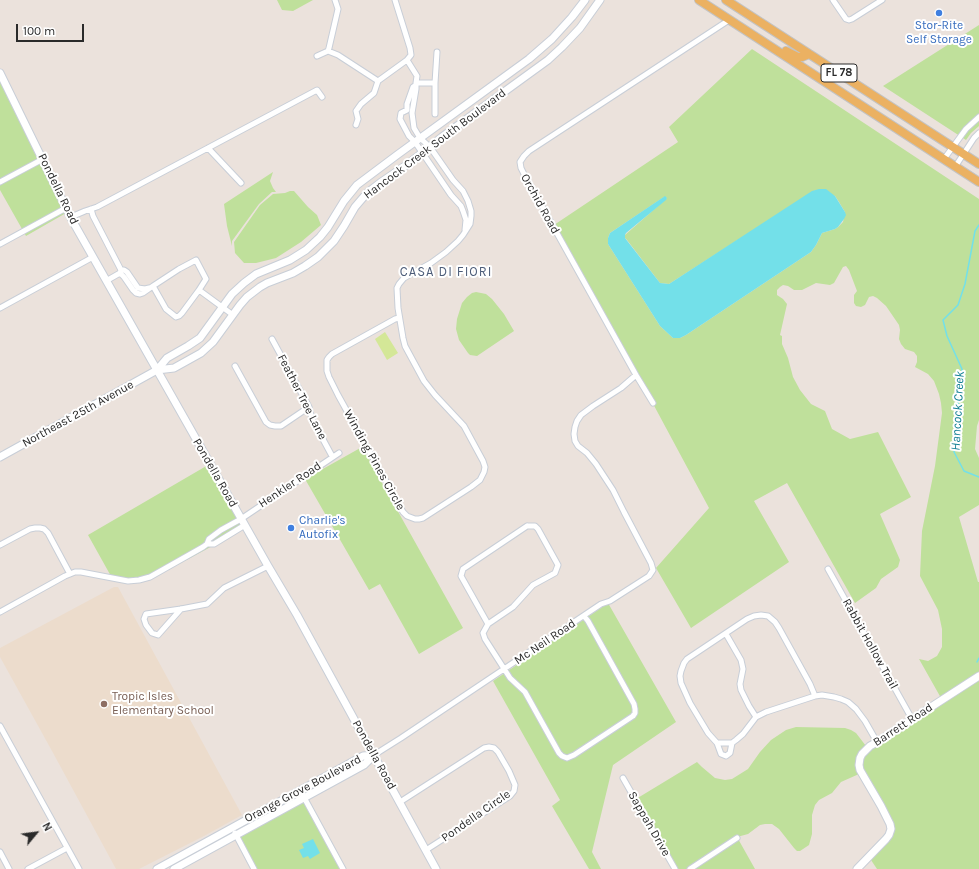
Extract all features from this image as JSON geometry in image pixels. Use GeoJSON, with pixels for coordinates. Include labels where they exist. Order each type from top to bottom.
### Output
{"type":"FeatureCollection","features":[{"type":"Feature","properties":{"kind":"main road","name":"FL 78"},"geometry":{"type":"LineString","coordinates":[[726,0],[979,164]]}},
{"type":"Feature","properties":{"kind":"main road","name":"FL 78"},"geometry":{"type":"LineString","coordinates":[[700,1],[979,182]]}},
{"type":"Feature","properties":{"kind":"main road"},"geometry":{"type":"LineString","coordinates":[[700,1],[716,6],[793,55],[802,57],[809,54]]}},
{"type":"Feature","properties":{"kind":"street"},"geometry":{"type":"LineString","coordinates":[[317,56],[328,51],[329,48],[338,9],[335,0]]}},
{"type":"Feature","properties":{"kind":"street"},"geometry":{"type":"LineString","coordinates":[[356,125],[358,119],[356,111],[361,104],[373,95],[378,81],[407,60],[411,55],[395,0]]}},
{"type":"Feature","properties":{"kind":"street","name":"Hancock Creek South Boulevard"},"geometry":{"type":"LineString","coordinates":[[157,370],[167,358],[200,338],[232,294],[244,283],[261,272],[290,260],[306,250],[328,228],[344,200],[362,181],[529,59],[552,39],[585,0]]}},
{"type":"Feature","properties":{"kind":"street","name":"Hancock Creek South Boulevard"},"geometry":{"type":"LineString","coordinates":[[157,370],[174,368],[201,353],[213,342],[243,301],[253,291],[267,283],[293,273],[318,257],[334,241],[354,207],[369,191],[422,154],[548,60],[580,28],[600,0]]}},
{"type":"Feature","properties":{"kind":"street"},"geometry":{"type":"LineString","coordinates":[[833,0],[846,19],[849,20],[882,0]]}},
{"type":"Feature","properties":{"kind":"street","name":"Orchid Road"},"geometry":{"type":"LineString","coordinates":[[653,403],[524,174],[520,162],[529,151],[729,20]]}},
{"type":"Feature","properties":{"kind":"street"},"geometry":{"type":"LineString","coordinates":[[328,51],[378,81]]}},
{"type":"Feature","properties":{"kind":"street"},"geometry":{"type":"LineString","coordinates":[[435,114],[437,52]]}},
{"type":"Feature","properties":{"kind":"street"},"geometry":{"type":"LineString","coordinates":[[407,60],[417,76],[412,113],[417,140],[422,154],[445,187],[461,206],[466,220],[463,235]]}},
{"type":"Feature","properties":{"kind":"street","name":"Pondella Road"},"geometry":{"type":"LineString","coordinates":[[0,73],[66,208],[241,519],[297,614],[436,869]]}},
{"type":"Feature","properties":{"kind":"street"},"geometry":{"type":"LineString","coordinates":[[417,140],[409,136],[400,119],[401,113],[406,110],[406,104],[411,91],[416,84],[435,83]]}},
{"type":"Feature","properties":{"kind":"street"},"geometry":{"type":"LineString","coordinates":[[71,217],[97,208],[317,90],[322,97]]}},
{"type":"Feature","properties":{"kind":"street"},"geometry":{"type":"LineString","coordinates":[[944,159],[966,129],[979,117]]}},
{"type":"Feature","properties":{"kind":"street"},"geometry":{"type":"LineString","coordinates":[[955,167],[974,138],[979,133]]}},
{"type":"Feature","properties":{"kind":"street","name":"Winding Pines Circle"},"geometry":{"type":"LineString","coordinates":[[400,318],[332,354],[327,360],[327,371],[338,395],[403,512],[407,516],[419,519],[423,518],[477,482],[483,476],[484,467],[483,461],[464,426],[434,395],[424,381],[404,346],[397,288],[404,278],[422,269],[440,256],[463,235],[470,224],[471,211],[463,191],[453,180],[430,148],[417,140]]}},
{"type":"Feature","properties":{"kind":"street"},"geometry":{"type":"LineString","coordinates":[[208,148],[241,183]]}},
{"type":"Feature","properties":{"kind":"street"},"geometry":{"type":"LineString","coordinates":[[0,182],[43,159]]}},
{"type":"Feature","properties":{"kind":"street"},"geometry":{"type":"LineString","coordinates":[[362,181],[369,191]]}},
{"type":"Feature","properties":{"kind":"street"},"geometry":{"type":"LineString","coordinates":[[0,244],[66,208]]}},
{"type":"Feature","properties":{"kind":"street"},"geometry":{"type":"LineString","coordinates":[[91,209],[120,272],[136,293],[143,293],[151,287],[179,269],[196,260],[206,279],[182,313],[176,317],[166,309],[151,287]]}},
{"type":"Feature","properties":{"kind":"street"},"geometry":{"type":"LineString","coordinates":[[0,308],[93,257]]}},
{"type":"Feature","properties":{"kind":"street"},"geometry":{"type":"LineString","coordinates":[[106,281],[120,272]]}},
{"type":"Feature","properties":{"kind":"street"},"geometry":{"type":"LineString","coordinates":[[199,290],[233,315]]}},
{"type":"Feature","properties":{"kind":"street","name":"Feather Tree Lane"},"geometry":{"type":"LineString","coordinates":[[272,339],[309,408],[312,419],[332,456]]}},
{"type":"Feature","properties":{"kind":"street"},"geometry":{"type":"LineString","coordinates":[[235,366],[266,422],[270,425],[281,426],[309,408]]}},
{"type":"Feature","properties":{"kind":"street","name":"Northeast 25th Avenue"},"geometry":{"type":"LineString","coordinates":[[0,457],[157,370]]}},
{"type":"Feature","properties":{"kind":"street","name":"Mc Neil Road"},"geometry":{"type":"LineString","coordinates":[[374,755],[398,741],[505,670],[601,604],[610,601],[649,576],[653,570],[652,563],[613,490],[596,464],[587,453],[578,446],[574,434],[577,421],[581,415],[622,388],[636,375]]}},
{"type":"Feature","properties":{"kind":"street","name":"Henkler Road"},"geometry":{"type":"LineString","coordinates":[[206,544],[209,539],[221,530],[241,519],[339,452]]}},
{"type":"Feature","properties":{"kind":"street"},"geometry":{"type":"LineString","coordinates":[[0,612],[70,574],[82,572],[128,581],[150,577],[206,544],[214,544],[245,526]]}},
{"type":"Feature","properties":{"kind":"street"},"geometry":{"type":"LineString","coordinates":[[488,624],[461,576],[463,569],[527,526],[535,526],[558,566],[555,573],[533,585],[512,607],[488,624],[483,633],[513,682],[521,687],[525,692],[559,753],[567,758],[574,755],[633,716],[636,709],[584,616]]}},
{"type":"Feature","properties":{"kind":"street"},"geometry":{"type":"LineString","coordinates":[[0,546],[30,529],[44,529],[48,533],[70,574]]}},
{"type":"Feature","properties":{"kind":"street"},"geometry":{"type":"LineString","coordinates":[[181,609],[158,635],[152,633],[146,625],[144,619],[146,614],[207,604],[224,588],[268,566]]}},
{"type":"Feature","properties":{"kind":"street","name":"Rabbit Hollow Trail"},"geometry":{"type":"LineString","coordinates":[[828,569],[912,719]]}},
{"type":"Feature","properties":{"kind":"street"},"geometry":{"type":"LineString","coordinates":[[815,696],[779,628],[768,616],[761,615],[747,619],[687,659],[684,663],[680,676],[680,683],[690,703],[708,733],[717,742],[721,754],[726,756],[730,753],[732,743],[743,734],[756,717],[771,710],[815,696],[834,697],[848,702],[860,713],[877,742]]}},
{"type":"Feature","properties":{"kind":"street"},"geometry":{"type":"LineString","coordinates":[[726,634],[741,660],[743,669],[740,690],[756,717]]}},
{"type":"Feature","properties":{"kind":"street","name":"Barrett Road"},"geometry":{"type":"LineString","coordinates":[[857,869],[886,839],[891,829],[881,806],[860,770],[859,765],[862,754],[870,746],[979,676]]}},
{"type":"Feature","properties":{"kind":"street"},"geometry":{"type":"LineString","coordinates":[[0,726],[79,869]]}},
{"type":"Feature","properties":{"kind":"street"},"geometry":{"type":"LineString","coordinates":[[717,742],[732,743]]}},
{"type":"Feature","properties":{"kind":"street","name":"Pondella Circle"},"geometry":{"type":"LineString","coordinates":[[400,802],[484,748],[494,748],[509,771],[515,785],[514,791],[510,796],[426,850]]}},
{"type":"Feature","properties":{"kind":"street","name":"Orange Grove Boulevard"},"geometry":{"type":"LineString","coordinates":[[172,867],[232,828],[300,790],[363,756],[374,755]]}},
{"type":"Feature","properties":{"kind":"street","name":"Orange Grove Boulevard"},"geometry":{"type":"LineString","coordinates":[[157,869],[172,867],[236,835],[364,765],[374,755]]}},
{"type":"Feature","properties":{"kind":"street"},"geometry":{"type":"LineString","coordinates":[[328,775],[332,782]]}},
{"type":"Feature","properties":{"kind":"street","name":"Sappah Drive"},"geometry":{"type":"LineString","coordinates":[[623,778],[674,869]]}},
{"type":"Feature","properties":{"kind":"street"},"geometry":{"type":"LineString","coordinates":[[300,790],[343,869]]}},
{"type":"Feature","properties":{"kind":"street"},"geometry":{"type":"LineString","coordinates":[[232,828],[254,869]]}},
{"type":"Feature","properties":{"kind":"street"},"geometry":{"type":"LineString","coordinates":[[690,869],[737,838]]}},
{"type":"Feature","properties":{"kind":"street"},"geometry":{"type":"LineString","coordinates":[[28,869],[67,848]]}},
{"type":"Feature","properties":{"kind":"street"},"geometry":{"type":"LineString","coordinates":[[0,852],[10,869]]}},
{"type":"Feature","properties":{"kind":"shaded area","name":"Tropic Isles Elementary School"},"geometry":{"type":"Polygon","coordinates":[[[114,587],[118,587],[242,815],[139,869],[116,869],[0,657],[0,648],[114,587]]]}},
{"type":"Feature","properties":{"kind":"green space"},"geometry":{"type":"Polygon","coordinates":[[[277,0],[313,0],[293,11],[282,10],[277,0]]]}},
{"type":"Feature","properties":{"kind":"green space"},"geometry":{"type":"Polygon","coordinates":[[[979,25],[979,126],[966,140],[883,86],[979,25]]]}},
{"type":"Feature","properties":{"kind":"green space"},"geometry":{"type":"Polygon","coordinates":[[[752,49],[979,199],[979,420],[975,449],[979,458],[979,505],[959,517],[979,582],[979,673],[941,698],[919,659],[928,661],[937,656],[942,647],[942,629],[938,610],[920,576],[922,531],[935,466],[942,413],[941,403],[934,381],[928,374],[915,367],[917,356],[914,352],[905,349],[901,344],[899,339],[899,325],[886,306],[873,296],[869,297],[865,305],[861,307],[856,306],[854,303],[854,295],[857,291],[846,266],[843,267],[834,283],[830,285],[816,283],[802,290],[794,290],[783,285],[777,290],[777,295],[787,304],[780,335],[782,336],[782,344],[788,358],[793,377],[800,390],[811,404],[825,411],[832,429],[850,439],[878,432],[911,497],[880,514],[900,560],[898,567],[881,579],[876,588],[855,603],[787,483],[754,501],[789,562],[691,628],[656,568],[709,508],[651,400],[551,227],[678,142],[669,127],[752,49]],[[816,190],[669,284],[660,283],[625,238],[625,235],[667,198],[664,197],[610,233],[608,244],[660,326],[673,338],[680,338],[811,252],[822,233],[835,229],[843,222],[845,212],[835,196],[816,190]]]}},
{"type":"Feature","properties":{"kind":"green space"},"geometry":{"type":"Polygon","coordinates":[[[0,81],[14,106],[66,213],[26,236],[0,190],[0,81]]]}},
{"type":"Feature","properties":{"kind":"green space"},"geometry":{"type":"Polygon","coordinates":[[[273,172],[270,181],[276,192],[272,192],[259,204],[232,241],[232,246],[224,204],[273,172]]]}},
{"type":"Feature","properties":{"kind":"green space"},"geometry":{"type":"Polygon","coordinates":[[[294,191],[317,215],[321,225],[301,242],[276,258],[256,263],[244,263],[235,253],[234,242],[260,205],[273,194],[294,191]]]}},
{"type":"Feature","properties":{"kind":"green space"},"geometry":{"type":"Polygon","coordinates":[[[476,292],[486,294],[492,299],[504,314],[514,331],[477,356],[470,355],[468,353],[459,340],[456,329],[457,319],[462,303],[472,293],[476,292]]]}},
{"type":"Feature","properties":{"kind":"green space"},"geometry":{"type":"Polygon","coordinates":[[[385,332],[398,353],[387,360],[375,339],[385,332]]]}},
{"type":"Feature","properties":{"kind":"green space"},"geometry":{"type":"Polygon","coordinates":[[[362,447],[463,628],[419,654],[380,584],[369,590],[305,479],[362,447]]]}},
{"type":"Feature","properties":{"kind":"green space"},"geometry":{"type":"Polygon","coordinates":[[[208,465],[244,529],[166,571],[144,581],[112,578],[88,535],[208,465]]]}},
{"type":"Feature","properties":{"kind":"green space"},"geometry":{"type":"Polygon","coordinates":[[[608,603],[676,722],[613,765],[592,852],[601,869],[589,869],[552,806],[560,800],[493,681],[608,603]]]}},
{"type":"Feature","properties":{"kind":"green space"},"geometry":{"type":"Polygon","coordinates":[[[979,679],[979,869],[877,869],[871,860],[890,839],[895,829],[863,769],[862,759],[867,752],[979,679]]]}},
{"type":"Feature","properties":{"kind":"green space"},"geometry":{"type":"Polygon","coordinates":[[[796,727],[845,728],[856,733],[866,746],[859,774],[841,782],[832,793],[819,800],[815,805],[812,815],[812,834],[809,845],[800,851],[797,851],[779,829],[772,824],[765,824],[760,825],[748,834],[737,837],[755,869],[676,869],[636,799],[697,762],[715,778],[725,780],[732,779],[748,769],[771,740],[786,730],[796,727]]]}},
{"type":"Feature","properties":{"kind":"green space"},"geometry":{"type":"Polygon","coordinates":[[[304,800],[343,869],[253,869],[235,838],[304,800]]]}},
{"type":"Feature","properties":{"kind":"water"},"geometry":{"type":"Polygon","coordinates":[[[826,189],[835,196],[845,212],[846,215],[838,227],[822,233],[811,252],[680,338],[673,338],[660,326],[608,244],[610,233],[665,196],[667,198],[666,200],[626,233],[625,238],[660,283],[669,284],[812,191],[826,189]]]}},
{"type":"Feature","properties":{"kind":"water"},"geometry":{"type":"Polygon","coordinates":[[[313,839],[320,853],[310,859],[308,856],[303,858],[299,850],[304,848],[302,844],[313,839]]]}},
{"type":"Feature","properties":{"kind":"waterway","name":"Hancock Creek"},"geometry":{"type":"LineString","coordinates":[[979,225],[975,231],[965,284],[958,305],[943,320],[947,336],[962,369],[957,398],[960,412],[954,452],[964,471],[979,477]]}},
{"type":"Feature","properties":{"kind":"waterway","name":"Hancock Creek"},"geometry":{"type":"LineString","coordinates":[[977,662],[979,658]]}},
{"type":"Feature","properties":{"kind":"place","name":"Stor-Rite Self Storage"},"geometry":{"type":"Point","coordinates":[939,13]}},
{"type":"Feature","properties":{"kind":"place","name":"Charlie's Autofix"},"geometry":{"type":"Point","coordinates":[291,528]}},
{"type":"Feature","properties":{"kind":"place","name":"Tropic Isles Elementary School"},"geometry":{"type":"Point","coordinates":[104,704]}},
{"type":"Feature","properties":{"kind":"district","name":"CASA DI FIORI"},"geometry":{"type":"Point","coordinates":[446,272]}}]}
